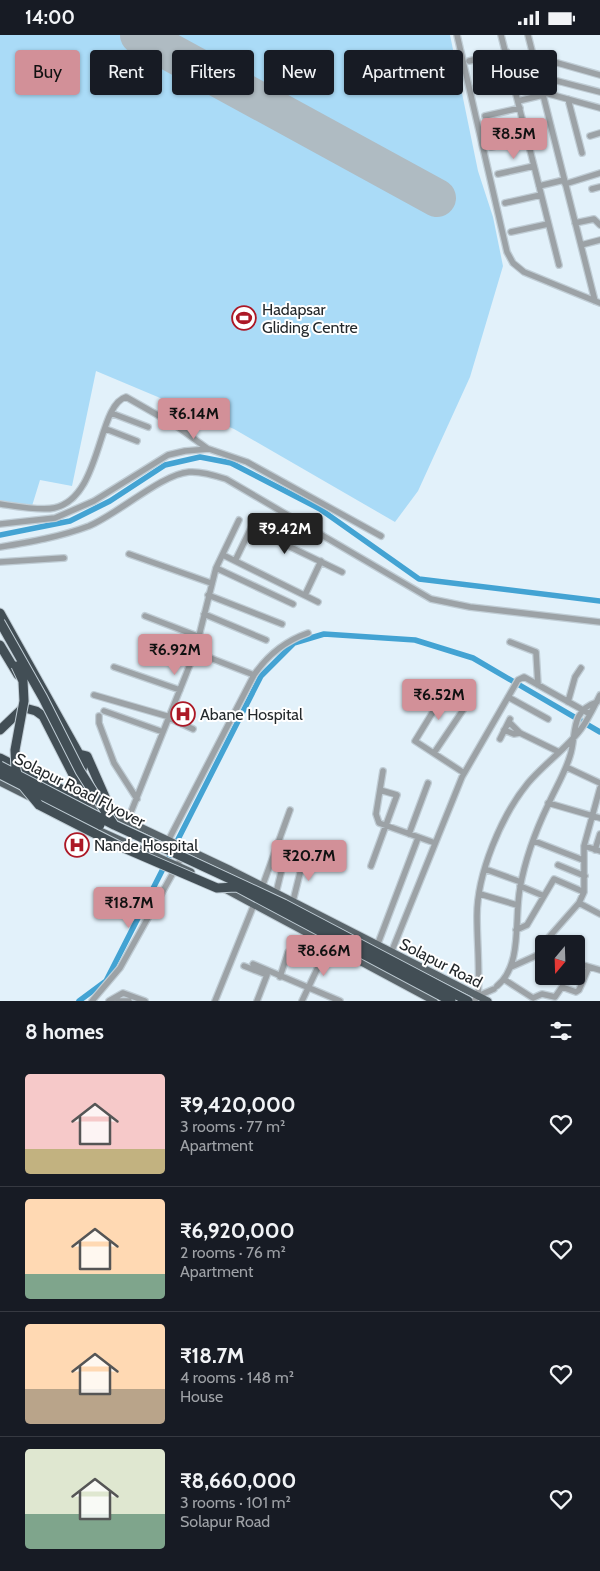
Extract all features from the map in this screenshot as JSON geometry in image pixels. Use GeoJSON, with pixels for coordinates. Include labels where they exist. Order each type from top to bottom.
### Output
{"type":"FeatureCollection","features":[{"type":"Feature","properties":{"kind":"highway"},"geometry":{"type":"LineString","coordinates":[[0,613],[79,754],[83,765],[78,787]]}},
{"type":"Feature","properties":{"kind":"highway"},"geometry":{"type":"LineString","coordinates":[[0,622],[91,790],[114,825]]}},
{"type":"Feature","properties":{"kind":"highway"},"geometry":{"type":"LineString","coordinates":[[0,637],[23,681],[22,717],[14,750],[16,770],[19,781],[39,805],[117,845],[217,888],[236,887]]}},
{"type":"Feature","properties":{"kind":"highway"},"geometry":{"type":"LineString","coordinates":[[0,645],[26,691],[27,701],[25,708],[0,730]]}},
{"type":"Feature","properties":{"kind":"highway"},"geometry":{"type":"LineString","coordinates":[[25,708],[36,711],[42,716],[87,802]]}},
{"type":"Feature","properties":{"kind":"highway"},"geometry":{"type":"LineString","coordinates":[[79,754],[87,756],[113,815]]}},
{"type":"Feature","properties":{"kind":"highway"},"geometry":{"type":"LineString","coordinates":[[0,758],[87,802]]}},
{"type":"Feature","properties":{"kind":"highway","name":"Solapur Road Flyover"},"geometry":{"type":"LineString","coordinates":[[0,766],[114,825],[284,904],[468,1001]]}},
{"type":"Feature","properties":{"kind":"highway","name":"Solapur Road Flyover"},"geometry":{"type":"LineString","coordinates":[[0,774],[111,830],[236,887],[451,1001]]}},
{"type":"Feature","properties":{"kind":"highway"},"geometry":{"type":"LineString","coordinates":[[77,820],[87,802]]}},
{"type":"Feature","properties":{"kind":"main road"},"geometry":{"type":"LineString","coordinates":[[0,782],[254,904],[434,1001]]}},
{"type":"Feature","properties":{"kind":"main road","name":"Solapur Road"},"geometry":{"type":"LineString","coordinates":[[87,802],[127,823],[293,901],[476,999],[488,1001]]}},
{"type":"Feature","properties":{"kind":"street"},"geometry":{"type":"LineString","coordinates":[[457,35],[507,252],[513,263],[524,272],[598,302]]}},
{"type":"Feature","properties":{"kind":"street"},"geometry":{"type":"LineString","coordinates":[[501,35],[506,50]]}},
{"type":"Feature","properties":{"kind":"street"},"geometry":{"type":"LineString","coordinates":[[528,35],[532,50]]}},
{"type":"Feature","properties":{"kind":"street"},"geometry":{"type":"LineString","coordinates":[[469,61],[473,60]]}},
{"type":"Feature","properties":{"kind":"street"},"geometry":{"type":"LineString","coordinates":[[557,63],[600,75]]}},
{"type":"Feature","properties":{"kind":"street"},"geometry":{"type":"LineString","coordinates":[[557,81],[600,92]]}},
{"type":"Feature","properties":{"kind":"street"},"geometry":{"type":"LineString","coordinates":[[517,95],[559,265]]}},
{"type":"Feature","properties":{"kind":"street"},"geometry":{"type":"LineString","coordinates":[[518,101],[539,95]]}},
{"type":"Feature","properties":{"kind":"street"},"geometry":{"type":"LineString","coordinates":[[543,95],[581,245],[598,302]]}},
{"type":"Feature","properties":{"kind":"street"},"geometry":{"type":"LineString","coordinates":[[548,95],[600,108]]}},
{"type":"Feature","properties":{"kind":"street"},"geometry":{"type":"LineString","coordinates":[[568,99],[582,153]]}},
{"type":"Feature","properties":{"kind":"street"},"geometry":{"type":"LineString","coordinates":[[485,116],[520,108]]}},
{"type":"Feature","properties":{"kind":"street"},"geometry":{"type":"LineString","coordinates":[[590,136],[600,133]]}},
{"type":"Feature","properties":{"kind":"street"},"geometry":{"type":"LineString","coordinates":[[490,147],[527,139]]}},
{"type":"Feature","properties":{"kind":"street"},"geometry":{"type":"LineString","coordinates":[[498,174],[534,166]]}},
{"type":"Feature","properties":{"kind":"street"},"geometry":{"type":"LineString","coordinates":[[539,186],[565,182],[600,173]]}},
{"type":"Feature","properties":{"kind":"street"},"geometry":{"type":"LineString","coordinates":[[592,189],[600,187]]}},
{"type":"Feature","properties":{"kind":"street"},"geometry":{"type":"LineString","coordinates":[[505,203],[541,195]]}},
{"type":"Feature","properties":{"kind":"street"},"geometry":{"type":"LineString","coordinates":[[576,223],[599,221]]}},
{"type":"Feature","properties":{"kind":"street"},"geometry":{"type":"LineString","coordinates":[[511,232],[548,224]]}},
{"type":"Feature","properties":{"kind":"street"},"geometry":{"type":"LineString","coordinates":[[581,245],[600,240]]}},
{"type":"Feature","properties":{"kind":"street"},"geometry":{"type":"LineString","coordinates":[[0,504],[53,509],[66,503],[83,485],[91,471],[111,413],[118,402],[126,397],[175,425],[209,449],[247,462],[381,536]]}},
{"type":"Feature","properties":{"kind":"street"},"geometry":{"type":"LineString","coordinates":[[111,413],[148,427]]}},
{"type":"Feature","properties":{"kind":"street"},"geometry":{"type":"LineString","coordinates":[[106,429],[137,441]]}},
{"type":"Feature","properties":{"kind":"street"},"geometry":{"type":"LineString","coordinates":[[0,524],[55,518],[94,501],[168,455],[209,449]]}},
{"type":"Feature","properties":{"kind":"street"},"geometry":{"type":"LineString","coordinates":[[0,547],[55,537],[90,525],[125,507],[173,475],[189,472],[208,474],[226,479],[431,599],[470,607],[600,622]]}},
{"type":"Feature","properties":{"kind":"street"},"geometry":{"type":"LineString","coordinates":[[53,509],[55,518]]}},
{"type":"Feature","properties":{"kind":"street"},"geometry":{"type":"LineString","coordinates":[[127,823],[196,652],[211,583],[216,568],[239,520]]}},
{"type":"Feature","properties":{"kind":"street"},"geometry":{"type":"LineString","coordinates":[[235,561],[251,528],[342,572]]}},
{"type":"Feature","properties":{"kind":"street"},"geometry":{"type":"LineString","coordinates":[[130,554],[211,583]]}},
{"type":"Feature","properties":{"kind":"street"},"geometry":{"type":"LineString","coordinates":[[223,555],[318,601]]}},
{"type":"Feature","properties":{"kind":"street"},"geometry":{"type":"LineString","coordinates":[[0,562],[64,558]]}},
{"type":"Feature","properties":{"kind":"street"},"geometry":{"type":"LineString","coordinates":[[305,595],[321,561]]}},
{"type":"Feature","properties":{"kind":"street"},"geometry":{"type":"LineString","coordinates":[[216,568],[293,604]]}},
{"type":"Feature","properties":{"kind":"street"},"geometry":{"type":"LineString","coordinates":[[208,595],[282,624]]}},
{"type":"Feature","properties":{"kind":"street"},"geometry":{"type":"LineString","coordinates":[[204,614],[266,640]]}},
{"type":"Feature","properties":{"kind":"street"},"geometry":{"type":"LineString","coordinates":[[145,616],[200,637]]}},
{"type":"Feature","properties":{"kind":"street"},"geometry":{"type":"LineString","coordinates":[[169,842],[254,675],[271,655],[291,641],[308,633]]}},
{"type":"Feature","properties":{"kind":"street"},"geometry":{"type":"LineString","coordinates":[[510,642],[536,652],[538,685]]}},
{"type":"Feature","properties":{"kind":"street"},"geometry":{"type":"LineString","coordinates":[[196,652],[254,675]]}},
{"type":"Feature","properties":{"kind":"street"},"geometry":{"type":"LineString","coordinates":[[114,667],[180,690]]}},
{"type":"Feature","properties":{"kind":"street"},"geometry":{"type":"LineString","coordinates":[[568,702],[575,677],[581,668]]}},
{"type":"Feature","properties":{"kind":"street"},"geometry":{"type":"LineString","coordinates":[[391,953],[464,773],[518,680],[524,677],[568,702],[589,717]]}},
{"type":"Feature","properties":{"kind":"street"},"geometry":{"type":"LineString","coordinates":[[94,695],[169,717],[193,729]]}},
{"type":"Feature","properties":{"kind":"street"},"geometry":{"type":"LineString","coordinates":[[577,728],[589,717],[598,703],[600,695]]}},
{"type":"Feature","properties":{"kind":"street"},"geometry":{"type":"LineString","coordinates":[[434,753],[463,710],[442,697],[415,741],[464,773]]}},
{"type":"Feature","properties":{"kind":"street"},"geometry":{"type":"LineString","coordinates":[[508,697],[548,719]]}},
{"type":"Feature","properties":{"kind":"street"},"geometry":{"type":"LineString","coordinates":[[476,999],[480,957],[477,917],[486,869],[512,806],[528,783],[572,739],[581,713],[589,705],[598,703]]}},
{"type":"Feature","properties":{"kind":"street"},"geometry":{"type":"LineString","coordinates":[[104,711],[163,732]]}},
{"type":"Feature","properties":{"kind":"street"},"geometry":{"type":"LineString","coordinates":[[99,716],[101,730],[114,763],[137,799]]}},
{"type":"Feature","properties":{"kind":"street"},"geometry":{"type":"LineString","coordinates":[[500,739],[506,725],[559,752]]}},
{"type":"Feature","properties":{"kind":"street"},"geometry":{"type":"LineString","coordinates":[[476,999],[505,980],[511,967],[521,884],[548,803],[572,753],[572,739]]}},
{"type":"Feature","properties":{"kind":"street"},"geometry":{"type":"LineString","coordinates":[[566,767],[600,783]]}},
{"type":"Feature","properties":{"kind":"street"},"geometry":{"type":"LineString","coordinates":[[383,771],[376,819],[386,826],[435,843]]}},
{"type":"Feature","properties":{"kind":"street"},"geometry":{"type":"LineString","coordinates":[[409,835],[428,783]]}},
{"type":"Feature","properties":{"kind":"street"},"geometry":{"type":"LineString","coordinates":[[550,935],[579,903],[584,892],[584,846],[600,788]]}},
{"type":"Feature","properties":{"kind":"street"},"geometry":{"type":"LineString","coordinates":[[371,866],[397,795],[380,789]]}},
{"type":"Feature","properties":{"kind":"street"},"geometry":{"type":"LineString","coordinates":[[548,803],[600,818]]}},
{"type":"Feature","properties":{"kind":"street"},"geometry":{"type":"LineString","coordinates":[[216,1001],[254,904],[263,886],[290,809]]}},
{"type":"Feature","properties":{"kind":"street"},"geometry":{"type":"LineString","coordinates":[[584,846],[598,850],[600,834]]}},
{"type":"Feature","properties":{"kind":"street"},"geometry":{"type":"LineString","coordinates":[[377,946],[418,838]]}},
{"type":"Feature","properties":{"kind":"street"},"geometry":{"type":"LineString","coordinates":[[534,841],[583,859]]}},
{"type":"Feature","properties":{"kind":"street"},"geometry":{"type":"LineString","coordinates":[[276,893],[288,844]]}},
{"type":"Feature","properties":{"kind":"street"},"geometry":{"type":"LineString","coordinates":[[92,1001],[120,968],[183,848]]}},
{"type":"Feature","properties":{"kind":"street"},"geometry":{"type":"LineString","coordinates":[[293,901],[304,857]]}},
{"type":"Feature","properties":{"kind":"street"},"geometry":{"type":"LineString","coordinates":[[558,865],[585,876]]}},
{"type":"Feature","properties":{"kind":"street"},"geometry":{"type":"LineString","coordinates":[[486,869],[544,895]]}},
{"type":"Feature","properties":{"kind":"street"},"geometry":{"type":"LineString","coordinates":[[516,929],[526,925],[554,879],[584,892]]}},
{"type":"Feature","properties":{"kind":"street"},"geometry":{"type":"LineString","coordinates":[[480,894],[517,905]]}},
{"type":"Feature","properties":{"kind":"street"},"geometry":{"type":"LineString","coordinates":[[579,903],[600,914]]}},
{"type":"Feature","properties":{"kind":"street"},"geometry":{"type":"LineString","coordinates":[[302,1001],[329,944]]}},
{"type":"Feature","properties":{"kind":"street"},"geometry":{"type":"LineString","coordinates":[[280,977],[288,953]]}},
{"type":"Feature","properties":{"kind":"street"},"geometry":{"type":"LineString","coordinates":[[511,967],[535,956]]}},
{"type":"Feature","properties":{"kind":"street"},"geometry":{"type":"LineString","coordinates":[[253,964],[307,989],[340,1001]]}},
{"type":"Feature","properties":{"kind":"street"},"geometry":{"type":"LineString","coordinates":[[244,966],[267,975],[257,1001]]}},
{"type":"Feature","properties":{"kind":"street"},"geometry":{"type":"LineString","coordinates":[[585,966],[600,970]]}},
{"type":"Feature","properties":{"kind":"street"},"geometry":{"type":"LineString","coordinates":[[505,980],[533,998],[542,994],[555,997],[562,987],[579,991],[589,967]]}},
{"type":"Feature","properties":{"kind":"street"},"geometry":{"type":"LineString","coordinates":[[110,1001],[127,993],[145,1001]]}},
{"type":"Feature","properties":{"kind":"street"},"geometry":{"type":"LineString","coordinates":[[119,998],[129,1001]]}},
{"type":"Feature","properties":{"kind":"shaded area","name":"Hadapsar Gliding Centre"},"geometry":{"type":"Polygon","coordinates":[[[0,35],[450,35],[453,50],[344,50],[344,95],[462,95],[478,171],[493,217],[503,266],[470,377],[418,491],[395,522],[234,429],[96,371],[72,486],[40,480],[32,506],[0,503],[0,35]]]}},
{"type":"Feature","properties":{"kind":"waterway"},"geometry":{"type":"LineString","coordinates":[[0,535],[70,521],[110,501],[165,465],[200,457],[231,463],[320,509],[419,579],[600,601]]}},
{"type":"Feature","properties":{"kind":"waterway"},"geometry":{"type":"LineString","coordinates":[[79,1001],[106,981],[261,676],[294,643],[324,634],[415,640],[473,658],[600,732]]}},
{"type":"Feature","properties":{"kind":"runway"},"geometry":{"type":"LineString","coordinates":[[139,35],[437,198]]}},
{"type":"Feature","properties":{"kind":"place","name":"Hadapsar Gliding Centre"},"geometry":{"type":"Point","coordinates":[244,318]}},
{"type":"Feature","properties":{"kind":"place","name":"Abane Hospital"},"geometry":{"type":"Point","coordinates":[183,714]}},
{"type":"Feature","properties":{"kind":"place","name":"Nande Hospital"},"geometry":{"type":"Point","coordinates":[77,845]}}]}
